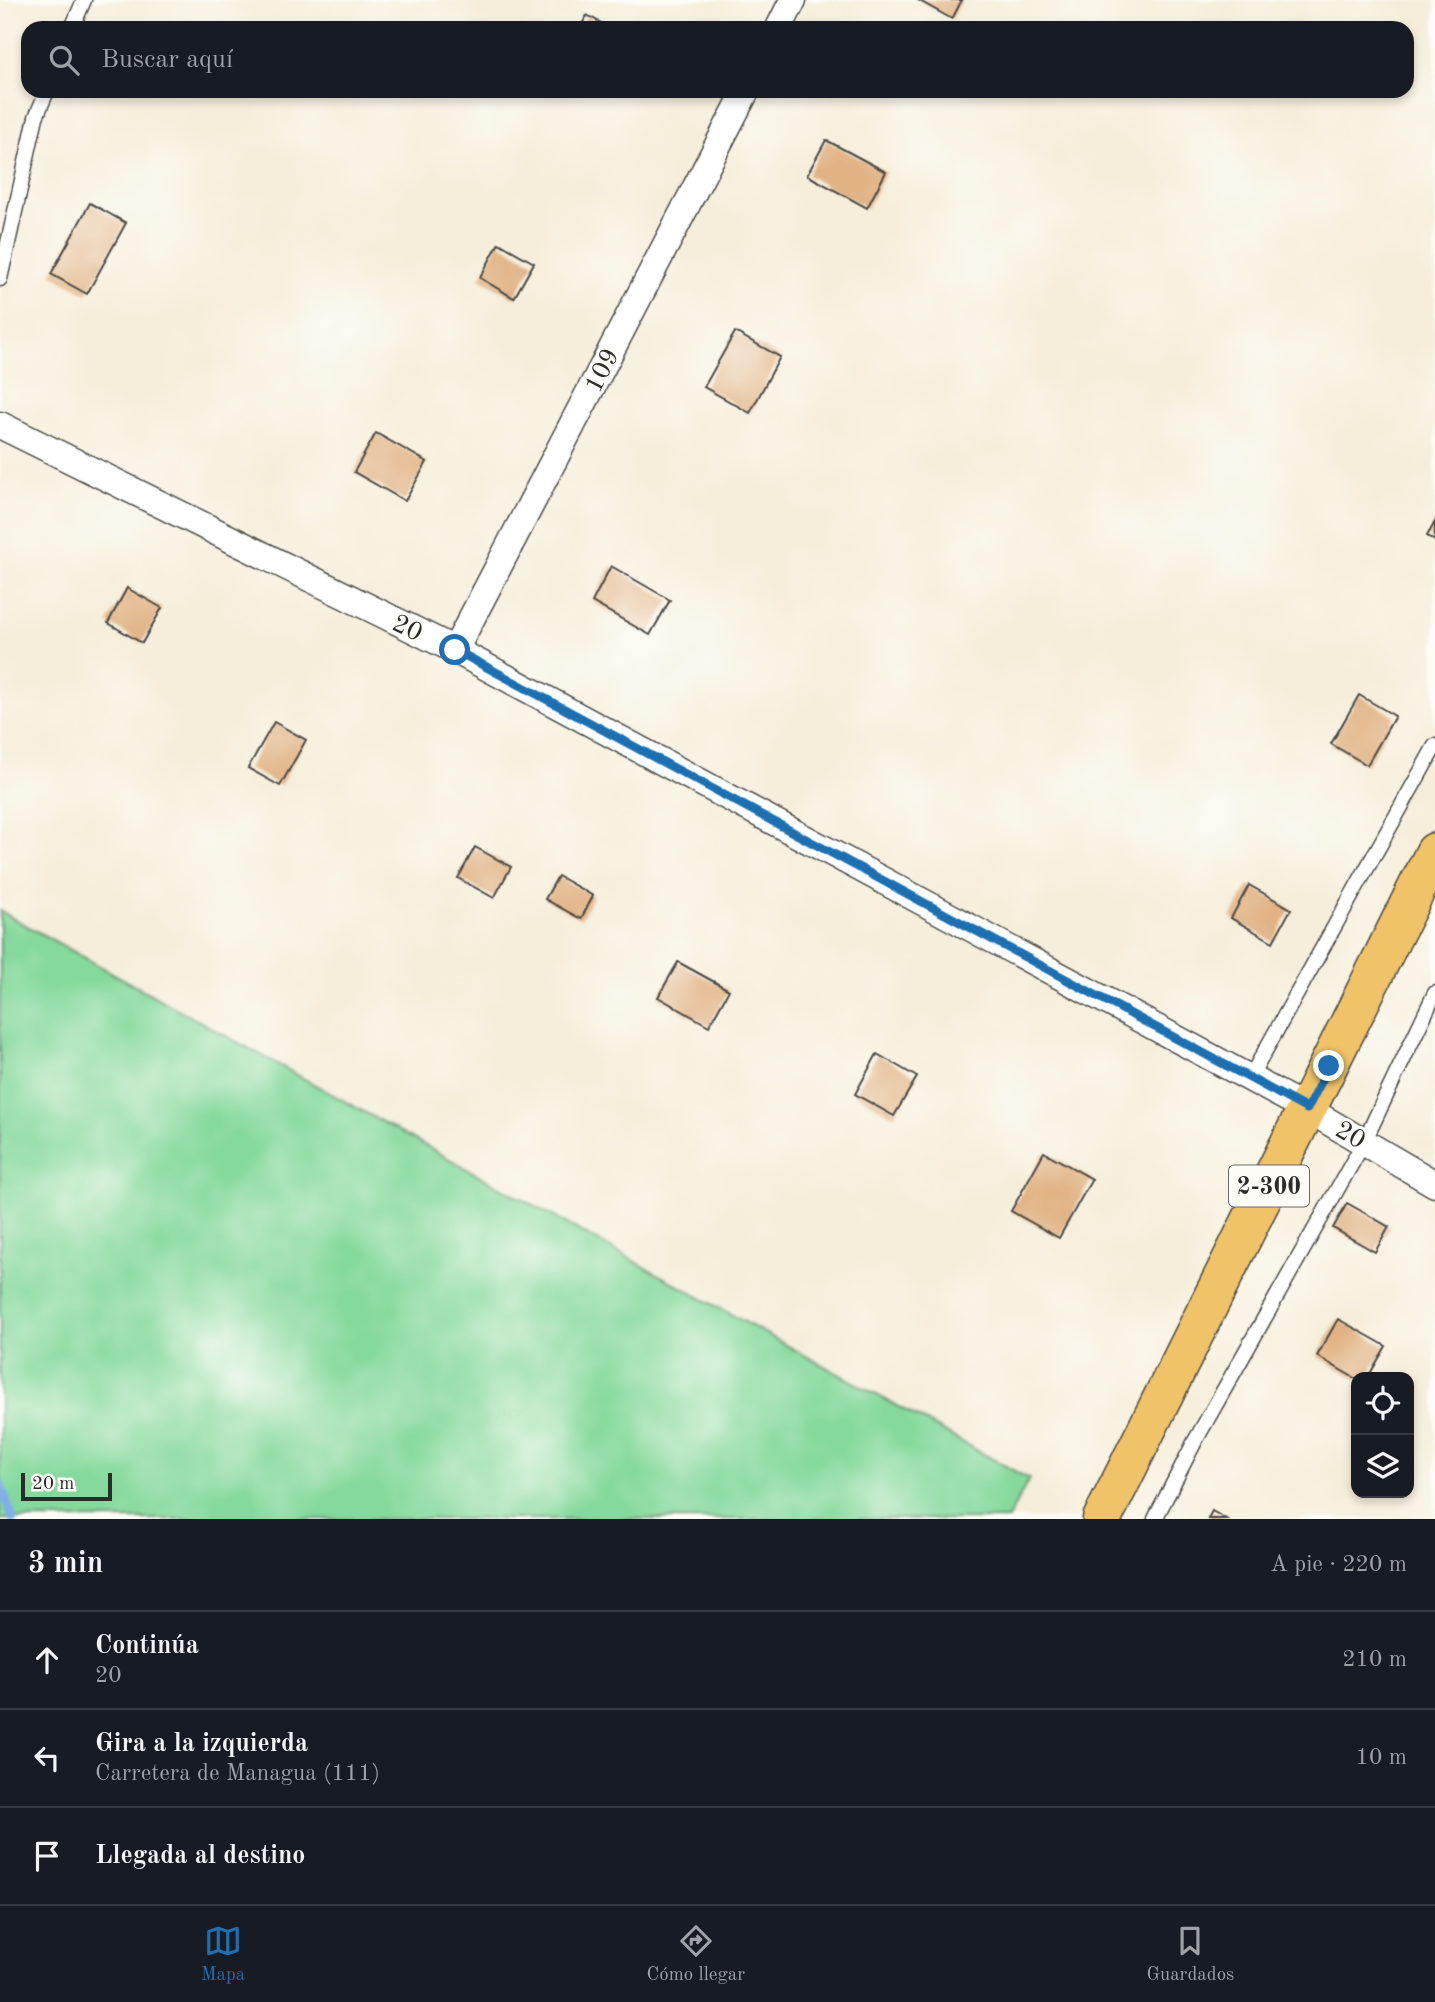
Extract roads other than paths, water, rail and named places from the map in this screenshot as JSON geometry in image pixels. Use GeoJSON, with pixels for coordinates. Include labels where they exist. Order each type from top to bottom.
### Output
{"type":"FeatureCollection","features":[{"type":"Feature","properties":{"kind":"main road","name":"2-300"},"geometry":{"type":"LineString","coordinates":[[1102,1519],[1435,852]]}},
{"type":"Feature","properties":{"kind":"street"},"geometry":{"type":"LineString","coordinates":[[782,21],[793,0]]}},
{"type":"Feature","properties":{"kind":"street","name":"109"},"geometry":{"type":"LineString","coordinates":[[455,650],[742,98]]}},
{"type":"Feature","properties":{"kind":"street","name":"20"},"geometry":{"type":"LineString","coordinates":[[0,425],[455,650],[1307,1109],[1435,1184]]}},
{"type":"Feature","properties":{"kind":"lane"},"geometry":{"type":"LineString","coordinates":[[75,21],[84,0]]}},
{"type":"Feature","properties":{"kind":"lane"},"geometry":{"type":"LineString","coordinates":[[0,279],[36,117],[44,98]]}},
{"type":"Feature","properties":{"kind":"lane"},"geometry":{"type":"LineString","coordinates":[[1250,1078],[1435,746]]}},
{"type":"Feature","properties":{"kind":"lane"},"geometry":{"type":"LineString","coordinates":[[1156,1519],[1195,1441],[1364,1142],[1435,993]]}},
{"type":"Feature","properties":{"kind":"waterway"},"geometry":{"type":"LineString","coordinates":[[0,1484],[13,1519]]}}]}
